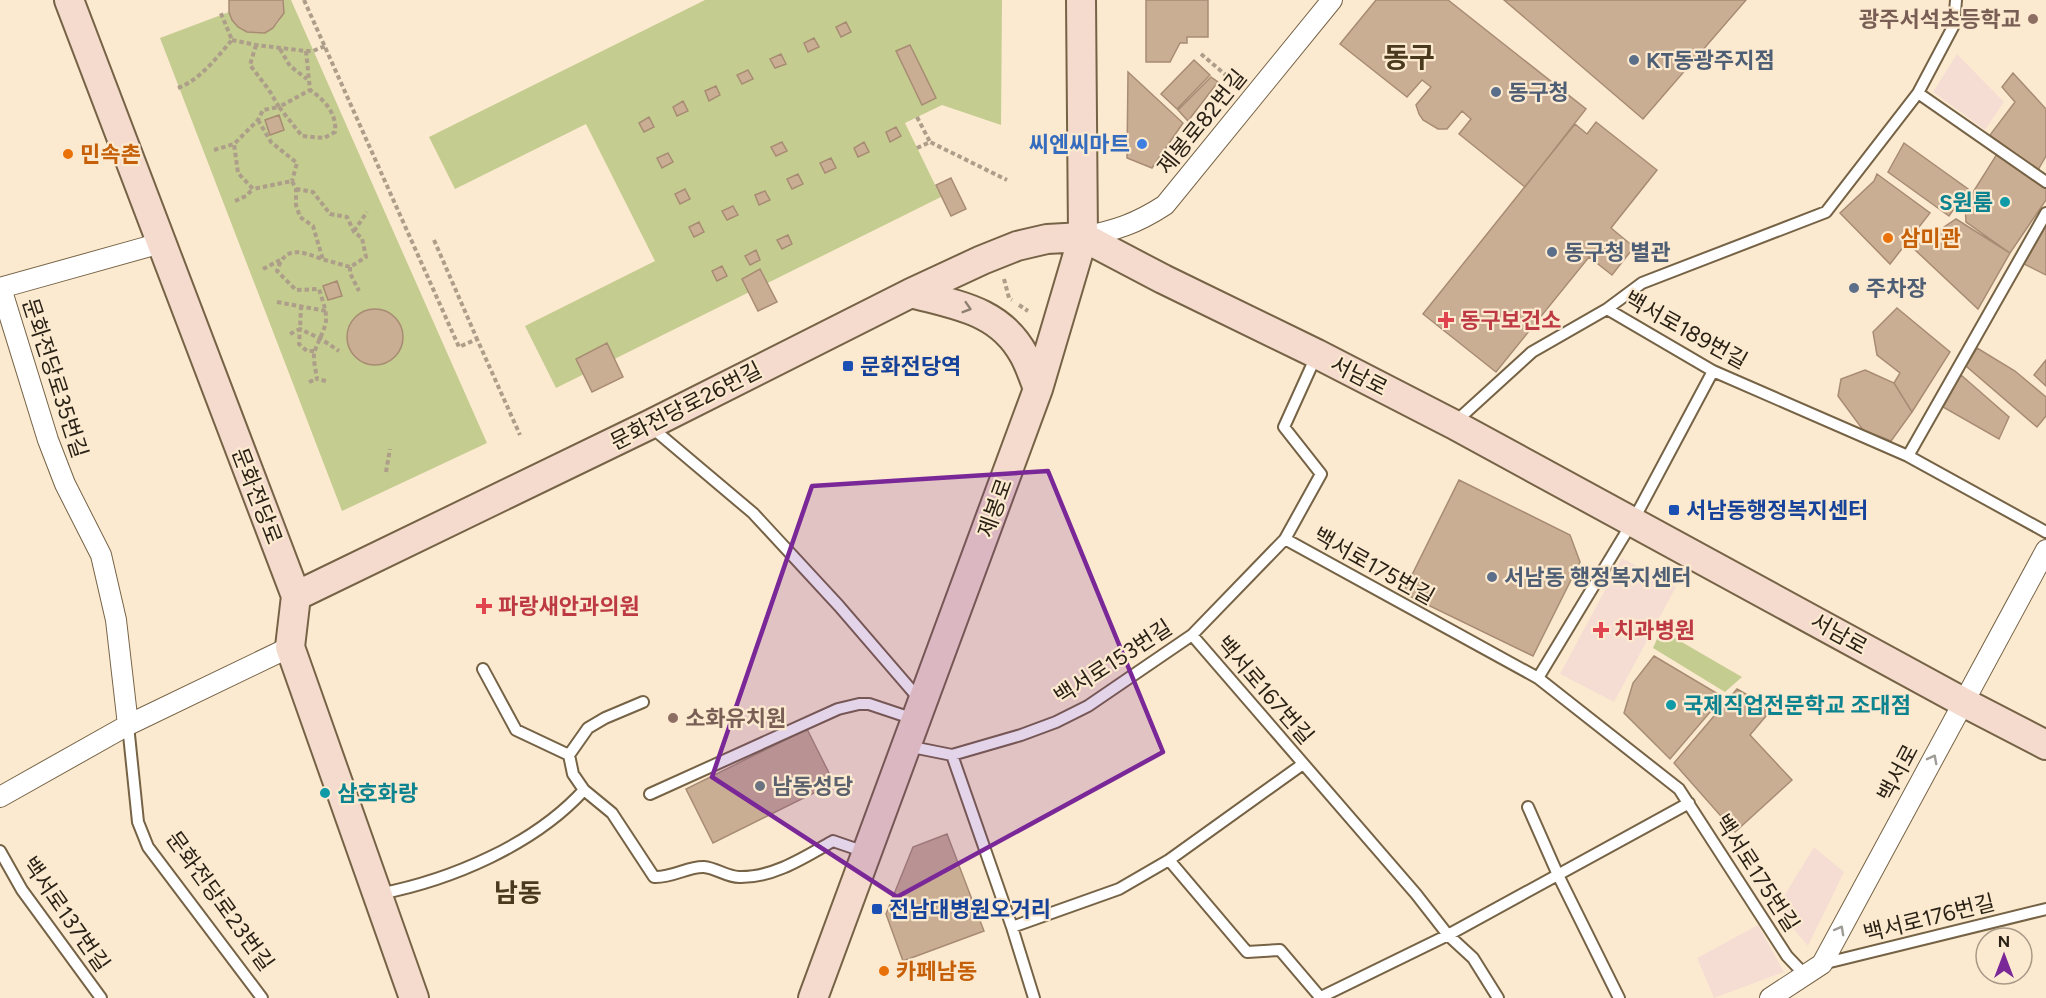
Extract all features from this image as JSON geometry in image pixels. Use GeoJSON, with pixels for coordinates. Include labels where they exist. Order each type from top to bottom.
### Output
{"type":"FeatureCollection","features":[{"type":"Feature","properties":{"kind":"street","name":"문화전당로"},"geometry":{"type":"LineString","coordinates":[[69,0],[296,596],[290,647],[414,998]]}},
{"type":"Feature","properties":{"kind":"street","name":"제봉로"},"geometry":{"type":"LineString","coordinates":[[813,998],[1038,389],[1083,237],[1081,0]]}},
{"type":"Feature","properties":{"kind":"street","name":"제봉로82번길"},"geometry":{"type":"LineString","coordinates":[[1083,237],[1121,228],[1144,219],[1165,205],[1332,0]]}},
{"type":"Feature","properties":{"kind":"street","name":"문화전당로26번길"},"geometry":{"type":"LineString","coordinates":[[296,596],[648,425],[911,293],[1017,246],[1047,239],[1083,237]]}},
{"type":"Feature","properties":{"kind":"street","name":"서남로"},"geometry":{"type":"LineString","coordinates":[[1083,237],[1453,424],[2046,745]]}},
{"type":"Feature","properties":{"kind":"street","name":"문화전당로35번길"},"geometry":{"type":"LineString","coordinates":[[65,484],[48,440],[1,288],[161,243]]}},
{"type":"Feature","properties":{"kind":"street"},"geometry":{"type":"LineString","coordinates":[[911,293],[963,306],[991,318],[1012,337],[1018,346],[1038,389]]}},
{"type":"Feature","properties":{"kind":"street","name":"문화전당로23번길"},"geometry":{"type":"LineString","coordinates":[[65,484],[101,555],[116,620],[128,725]]}},
{"type":"Feature","properties":{"kind":"street","name":"백서로"},"geometry":{"type":"LineString","coordinates":[[1774,997],[1822,964],[2046,550]]}},
{"type":"Feature","properties":{"kind":"street"},"geometry":{"type":"LineString","coordinates":[[0,797],[128,725],[290,647]]}},
{"type":"Feature","properties":{"kind":"lane","name":"백서로189번길"},"geometry":{"type":"LineString","coordinates":[[1956,0],[1954,25],[1918,93],[1826,212],[1642,283],[1607,309],[1713,371],[1908,456],[2046,532]]}},
{"type":"Feature","properties":{"kind":"lane"},"geometry":{"type":"LineString","coordinates":[[1918,93],[2046,182]]}},
{"type":"Feature","properties":{"kind":"lane"},"geometry":{"type":"LineString","coordinates":[[1908,456],[2046,213]]}},
{"type":"Feature","properties":{"kind":"lane"},"geometry":{"type":"LineString","coordinates":[[1453,424],[1532,352],[1607,309]]}},
{"type":"Feature","properties":{"kind":"lane","name":"백서로175번길"},"geometry":{"type":"LineString","coordinates":[[1317,354],[1284,427],[1322,474],[1285,539],[1538,678],[1679,789],[1787,956],[1806,976]]}},
{"type":"Feature","properties":{"kind":"lane"},"geometry":{"type":"LineString","coordinates":[[1538,678],[1632,521],[1713,371]]}},
{"type":"Feature","properties":{"kind":"lane"},"geometry":{"type":"LineString","coordinates":[[648,425],[753,513],[839,606],[920,712]]}},
{"type":"Feature","properties":{"kind":"lane","name":"백서로167번길"},"geometry":{"type":"LineString","coordinates":[[1285,539],[1192,635],[1416,894],[1448,935],[1473,958],[1498,998]]}},
{"type":"Feature","properties":{"kind":"lane","name":"백서로153번길"},"geometry":{"type":"LineString","coordinates":[[906,746],[952,755],[1021,735],[1056,722],[1088,706],[1192,635]]}},
{"type":"Feature","properties":{"kind":"lane"},"geometry":{"type":"LineString","coordinates":[[483,669],[516,730],[569,755]]}},
{"type":"Feature","properties":{"kind":"lane"},"geometry":{"type":"LineString","coordinates":[[643,702],[605,718],[588,729],[569,755],[573,774],[584,790],[612,813],[654,877],[664,878],[703,866],[737,877],[752,876],[776,870],[814,853],[833,841],[867,852]]}},
{"type":"Feature","properties":{"kind":"lane"},"geometry":{"type":"LineString","coordinates":[[650,794],[838,709],[869,704],[920,712]]}},
{"type":"Feature","properties":{"kind":"lane","name":"문화전당로23번길"},"geometry":{"type":"LineString","coordinates":[[128,725],[138,822],[148,848],[262,998]]}},
{"type":"Feature","properties":{"kind":"lane"},"geometry":{"type":"LineString","coordinates":[[952,755],[1012,927],[1034,998]]}},
{"type":"Feature","properties":{"kind":"lane","name":"백서로167번길"},"geometry":{"type":"LineString","coordinates":[[1169,860],[1303,764]]}},
{"type":"Feature","properties":{"kind":"lane"},"geometry":{"type":"LineString","coordinates":[[376,894],[413,887],[496,854],[569,806],[584,790]]}},
{"type":"Feature","properties":{"kind":"lane"},"geometry":{"type":"LineString","coordinates":[[1012,927],[1119,889],[1169,860],[1247,952],[1280,950],[1320,998],[1448,935],[1689,803]]}},
{"type":"Feature","properties":{"kind":"lane"},"geometry":{"type":"LineString","coordinates":[[1528,807],[1558,875],[1619,998]]}},
{"type":"Feature","properties":{"kind":"lane","name":"백서로137번길"},"geometry":{"type":"LineString","coordinates":[[0,851],[22,890],[101,998]]}},
{"type":"Feature","properties":{"kind":"lane","name":"백서로176번길"},"geometry":{"type":"LineString","coordinates":[[1822,964],[2046,909]]}},
{"type":"Feature","properties":{"kind":"path"},"geometry":{"type":"LineString","coordinates":[[304,0],[459,347],[477,339]]}},
{"type":"Feature","properties":{"kind":"path"},"geometry":{"type":"LineString","coordinates":[[220,11],[232,40]]}},
{"type":"Feature","properties":{"kind":"path"},"geometry":{"type":"LineString","coordinates":[[232,40],[280,49],[306,51],[325,46]]}},
{"type":"Feature","properties":{"kind":"path"},"geometry":{"type":"LineString","coordinates":[[178,88],[200,74],[232,40]]}},
{"type":"Feature","properties":{"kind":"path"},"geometry":{"type":"LineString","coordinates":[[256,45],[250,65],[279,107],[302,136],[324,138],[335,132],[336,120],[321,97],[310,90],[306,51]]}},
{"type":"Feature","properties":{"kind":"path"},"geometry":{"type":"LineString","coordinates":[[280,49],[290,66],[308,79]]}},
{"type":"Feature","properties":{"kind":"path"},"geometry":{"type":"LineString","coordinates":[[1201,54],[1227,76]]}},
{"type":"Feature","properties":{"kind":"path"},"geometry":{"type":"LineString","coordinates":[[214,150],[234,144],[258,120],[263,110],[279,107],[310,90]]}},
{"type":"Feature","properties":{"kind":"path"},"geometry":{"type":"LineString","coordinates":[[917,117],[930,142],[1007,180]]}},
{"type":"Feature","properties":{"kind":"path"},"geometry":{"type":"LineString","coordinates":[[258,120],[271,142],[297,163],[292,181],[296,189],[296,206],[300,217],[313,226],[323,260]]}},
{"type":"Feature","properties":{"kind":"path"},"geometry":{"type":"LineString","coordinates":[[917,148],[930,142]]}},
{"type":"Feature","properties":{"kind":"path"},"geometry":{"type":"LineString","coordinates":[[234,144],[238,173],[253,189]]}},
{"type":"Feature","properties":{"kind":"path"},"geometry":{"type":"LineString","coordinates":[[236,201],[253,189],[292,181]]}},
{"type":"Feature","properties":{"kind":"path"},"geometry":{"type":"LineString","coordinates":[[263,269],[289,253],[305,252],[323,260],[350,267],[366,256],[362,238],[354,232],[347,217],[330,213],[313,192],[296,189]]}},
{"type":"Feature","properties":{"kind":"path"},"geometry":{"type":"LineString","coordinates":[[354,232],[367,212]]}},
{"type":"Feature","properties":{"kind":"path"},"geometry":{"type":"LineString","coordinates":[[434,240],[520,435]]}},
{"type":"Feature","properties":{"kind":"path"},"geometry":{"type":"LineString","coordinates":[[280,260],[277,271],[296,290],[319,289],[326,311],[326,328],[314,351],[317,379]]}},
{"type":"Feature","properties":{"kind":"path"},"geometry":{"type":"LineString","coordinates":[[350,267],[350,273],[359,291]]}},
{"type":"Feature","properties":{"kind":"path"},"geometry":{"type":"LineString","coordinates":[[1005,279],[1010,298]]}},
{"type":"Feature","properties":{"kind":"path"},"geometry":{"type":"LineString","coordinates":[[277,302],[326,311]]}},
{"type":"Feature","properties":{"kind":"path"},"geometry":{"type":"LineString","coordinates":[[301,308],[298,344],[307,351],[314,351]]}},
{"type":"Feature","properties":{"kind":"path"},"geometry":{"type":"LineString","coordinates":[[290,334],[300,329]]}},
{"type":"Feature","properties":{"kind":"path"},"geometry":{"type":"LineString","coordinates":[[300,329],[339,351]]}},
{"type":"Feature","properties":{"kind":"path"},"geometry":{"type":"LineString","coordinates":[[309,382],[317,379],[326,381]]}},
{"type":"Feature","properties":{"kind":"path"},"geometry":{"type":"LineString","coordinates":[[386,472],[390,449]]}},
{"type":"Feature","properties":{"kind":"highlighted area"},"geometry":{"type":"Polygon","coordinates":[[[1048,471],[1163,752],[897,897],[712,777],[812,486],[1048,471]]]}},
{"type":"Feature","properties":{"kind":"shaded area"},"geometry":{"type":"Polygon","coordinates":[[[1957,54],[2004,102],[1985,130],[1933,92],[1957,54]]]}},
{"type":"Feature","properties":{"kind":"shaded area"},"geometry":{"type":"Polygon","coordinates":[[[1622,558],[1676,587],[1614,702],[1560,674],[1622,558]]]}},
{"type":"Feature","properties":{"kind":"shaded area"},"geometry":{"type":"Polygon","coordinates":[[[1814,847],[1844,872],[1808,946],[1776,909],[1814,847]]]}},
{"type":"Feature","properties":{"kind":"shaded area"},"geometry":{"type":"Polygon","coordinates":[[[1758,925],[1784,972],[1714,998],[1697,958],[1758,925]]]}},
{"type":"Feature","properties":{"kind":"green space"},"geometry":{"type":"Polygon","coordinates":[[[283,0],[291,0],[487,443],[342,511],[160,38],[229,12],[244,30],[263,33],[272,29],[279,22],[283,13],[283,0]]]}},
{"type":"Feature","properties":{"kind":"green space"},"geometry":{"type":"Polygon","coordinates":[[[705,0],[1002,0],[1001,125],[942,105],[905,123],[941,197],[556,388],[525,326],[655,261],[586,124],[455,189],[429,137],[705,0]]]}},
{"type":"Feature","properties":{"kind":"green space"},"geometry":{"type":"Polygon","coordinates":[[[1661,630],[1742,677],[1725,692],[1653,648],[1661,630]]]}},
{"type":"Feature","properties":{"kind":"building"},"geometry":{"type":"Polygon","coordinates":[[[229,0],[283,0],[284,13],[273,28],[265,33],[247,32],[232,20],[229,0]]]}},
{"type":"Feature","properties":{"kind":"building"},"geometry":{"type":"Polygon","coordinates":[[[1146,0],[1208,0],[1208,37],[1187,37],[1187,43],[1180,43],[1170,62],[1146,62],[1146,0]]]}},
{"type":"Feature","properties":{"kind":"building","name":"동구청"},"geometry":{"type":"Polygon","coordinates":[[[1376,0],[1448,0],[1586,109],[1525,187],[1459,134],[1471,119],[1462,111],[1447,129],[1438,129],[1423,120],[1416,105],[1431,87],[1422,80],[1407,97],[1340,44],[1376,0]]]}},
{"type":"Feature","properties":{"kind":"building","name":"KT동광주지점"},"geometry":{"type":"Polygon","coordinates":[[[1504,0],[1746,0],[1643,119],[1504,0]]]}},
{"type":"Feature","properties":{"kind":"building"},"geometry":{"type":"Polygon","coordinates":[[[846,22],[851,32],[841,37],[836,27],[846,22]]]}},
{"type":"Feature","properties":{"kind":"building"},"geometry":{"type":"Polygon","coordinates":[[[814,38],[819,47],[808,52],[804,43],[814,38]]]}},
{"type":"Feature","properties":{"kind":"building"},"geometry":{"type":"Polygon","coordinates":[[[910,45],[936,98],[922,105],[896,51],[910,45]]]}},
{"type":"Feature","properties":{"kind":"building"},"geometry":{"type":"Polygon","coordinates":[[[781,54],[786,64],[775,68],[770,59],[781,54]]]}},
{"type":"Feature","properties":{"kind":"building"},"geometry":{"type":"Polygon","coordinates":[[[1194,60],[1210,75],[1177,109],[1161,94],[1194,60]]]}},
{"type":"Feature","properties":{"kind":"building"},"geometry":{"type":"Polygon","coordinates":[[[748,70],[753,79],[742,84],[737,75],[748,70]]]}},
{"type":"Feature","properties":{"kind":"building"},"geometry":{"type":"Polygon","coordinates":[[[1128,72],[1183,123],[1152,168],[1127,158],[1128,72]]]}},
{"type":"Feature","properties":{"kind":"building"},"geometry":{"type":"Polygon","coordinates":[[[2013,73],[2046,109],[2046,156],[2038,170],[1990,135],[2015,102],[2002,87],[2013,73]]]}},
{"type":"Feature","properties":{"kind":"building"},"geometry":{"type":"Polygon","coordinates":[[[1211,77],[1218,82],[1188,121],[1178,110],[1211,77]]]}},
{"type":"Feature","properties":{"kind":"building"},"geometry":{"type":"Polygon","coordinates":[[[716,86],[720,95],[709,101],[705,91],[716,86]]]}},
{"type":"Feature","properties":{"kind":"building"},"geometry":{"type":"Polygon","coordinates":[[[683,101],[688,111],[677,116],[673,107],[683,101]]]}},
{"type":"Feature","properties":{"kind":"building"},"geometry":{"type":"Polygon","coordinates":[[[279,115],[284,130],[270,135],[265,120],[279,115]]]}},
{"type":"Feature","properties":{"kind":"building"},"geometry":{"type":"Polygon","coordinates":[[[649,117],[654,127],[644,132],[639,123],[649,117]]]}},
{"type":"Feature","properties":{"kind":"building","name":"동구청 별관"},"geometry":{"type":"Polygon","coordinates":[[[1596,122],[1657,170],[1611,228],[1634,247],[1612,275],[1589,257],[1496,372],[1423,314],[1575,124],[1587,134],[1596,122]]]}},
{"type":"Feature","properties":{"kind":"building"},"geometry":{"type":"Polygon","coordinates":[[[896,127],[901,136],[890,142],[886,132],[896,127]]]}},
{"type":"Feature","properties":{"kind":"building"},"geometry":{"type":"Polygon","coordinates":[[[782,142],[787,151],[776,156],[771,147],[782,142]]]}},
{"type":"Feature","properties":{"kind":"building"},"geometry":{"type":"Polygon","coordinates":[[[864,142],[869,152],[858,157],[854,148],[864,142]]]}},
{"type":"Feature","properties":{"kind":"building"},"geometry":{"type":"Polygon","coordinates":[[[1904,143],[1968,189],[1949,216],[1888,172],[1904,143]]]}},
{"type":"Feature","properties":{"kind":"building"},"geometry":{"type":"Polygon","coordinates":[[[668,153],[673,162],[662,168],[657,158],[668,153]]]}},
{"type":"Feature","properties":{"kind":"building","name":"S원룸"},"geometry":{"type":"Polygon","coordinates":[[[1997,154],[2046,189],[2046,200],[2010,253],[1966,222],[1965,205],[1997,154]]]}},
{"type":"Feature","properties":{"kind":"building"},"geometry":{"type":"Polygon","coordinates":[[[831,158],[836,168],[825,173],[820,163],[831,158]]]}},
{"type":"Feature","properties":{"kind":"building"},"geometry":{"type":"Polygon","coordinates":[[[798,174],[803,184],[792,189],[787,179],[798,174]]]}},
{"type":"Feature","properties":{"kind":"building","name":"삼미관"},"geometry":{"type":"Polygon","coordinates":[[[1877,174],[1930,213],[1890,264],[1840,213],[1874,181],[1877,174]]]}},
{"type":"Feature","properties":{"kind":"building"},"geometry":{"type":"Polygon","coordinates":[[[951,178],[966,209],[951,216],[936,185],[951,178]]]}},
{"type":"Feature","properties":{"kind":"building"},"geometry":{"type":"Polygon","coordinates":[[[685,189],[690,199],[680,204],[675,194],[685,189]]]}},
{"type":"Feature","properties":{"kind":"building"},"geometry":{"type":"Polygon","coordinates":[[[765,191],[770,200],[759,205],[755,195],[765,191]]]}},
{"type":"Feature","properties":{"kind":"building"},"geometry":{"type":"Polygon","coordinates":[[[733,206],[738,215],[727,220],[722,211],[733,206]]]}},
{"type":"Feature","properties":{"kind":"building"},"geometry":{"type":"Polygon","coordinates":[[[1956,219],[2010,253],[1978,309],[1913,248],[1956,219]]]}},
{"type":"Feature","properties":{"kind":"building"},"geometry":{"type":"Polygon","coordinates":[[[699,222],[704,232],[694,237],[689,227],[699,222]]]}},
{"type":"Feature","properties":{"kind":"building"},"geometry":{"type":"Polygon","coordinates":[[[2046,226],[2046,275],[2024,264],[2046,226]]]}},
{"type":"Feature","properties":{"kind":"building"},"geometry":{"type":"Polygon","coordinates":[[[788,235],[792,244],[782,249],[777,240],[788,235]]]}},
{"type":"Feature","properties":{"kind":"building"},"geometry":{"type":"Polygon","coordinates":[[[756,250],[760,260],[750,265],[745,256],[756,250]]]}},
{"type":"Feature","properties":{"kind":"building"},"geometry":{"type":"Polygon","coordinates":[[[722,266],[727,276],[717,281],[712,271],[722,266]]]}},
{"type":"Feature","properties":{"kind":"building"},"geometry":{"type":"Polygon","coordinates":[[[760,269],[777,302],[758,311],[742,279],[760,269]]]}},
{"type":"Feature","properties":{"kind":"building"},"geometry":{"type":"Polygon","coordinates":[[[337,281],[342,296],[328,300],[323,286],[337,281]]]}},
{"type":"Feature","properties":{"kind":"building"},"geometry":{"type":"Polygon","coordinates":[[[1897,308],[1950,352],[1912,412],[1894,383],[1900,373],[1877,355],[1873,332],[1897,308]]]}},
{"type":"Feature","properties":{"kind":"building"},"geometry":{"type":"Polygon","coordinates":[[[375,309],[386,311],[395,317],[401,326],[403,337],[401,348],[395,357],[386,363],[375,365],[364,363],[355,357],[349,348],[347,337],[349,326],[355,317],[364,311],[375,309]]]}},
{"type":"Feature","properties":{"kind":"building"},"geometry":{"type":"Polygon","coordinates":[[[607,343],[623,377],[592,392],[576,359],[607,343]]]}},
{"type":"Feature","properties":{"kind":"building"},"geometry":{"type":"Polygon","coordinates":[[[1977,348],[2015,371],[2046,397],[2046,416],[2037,427],[1966,366],[1977,348]]]}},
{"type":"Feature","properties":{"kind":"building"},"geometry":{"type":"Polygon","coordinates":[[[2046,360],[2046,386],[2034,375],[2046,360]]]}},
{"type":"Feature","properties":{"kind":"building"},"geometry":{"type":"Polygon","coordinates":[[[1865,370],[1894,383],[1912,412],[1891,441],[1863,430],[1838,396],[1841,379],[1865,370]]]}},
{"type":"Feature","properties":{"kind":"building"},"geometry":{"type":"Polygon","coordinates":[[[1961,375],[2009,417],[1999,439],[1943,407],[1961,375]]]}},
{"type":"Feature","properties":{"kind":"building","name":"서남동 행정복지센터"},"geometry":{"type":"Polygon","coordinates":[[[1459,480],[1570,535],[1580,562],[1533,656],[1403,593],[1459,480]]]}},
{"type":"Feature","properties":{"kind":"building","name":"국제직업전문학교 조대점"},"geometry":{"type":"Polygon","coordinates":[[[1654,656],[1723,697],[1670,759],[1624,713],[1633,683],[1654,656]]]}},
{"type":"Feature","properties":{"kind":"building"},"geometry":{"type":"Polygon","coordinates":[[[1737,689],[1772,709],[1750,735],[1792,780],[1735,832],[1674,763],[1737,689]]]}},
{"type":"Feature","properties":{"kind":"building","name":"남동성당"},"geometry":{"type":"Polygon","coordinates":[[[807,729],[834,783],[713,843],[686,789],[807,729]]]}},
{"type":"Feature","properties":{"kind":"building"},"geometry":{"type":"Polygon","coordinates":[[[947,834],[984,931],[903,961],[886,914],[913,847],[947,834]]]}},
{"type":"Feature","properties":{"kind":"place","name":"광주서석초등학교"},"geometry":{"type":"Point","coordinates":[2033,19]}},
{"type":"Feature","properties":{"kind":"place","name":"KT동광주지점"},"geometry":{"type":"Point","coordinates":[1634,60]}},
{"type":"Feature","properties":{"kind":"place","name":"동구청"},"geometry":{"type":"Point","coordinates":[1496,92]}},
{"type":"Feature","properties":{"kind":"place","name":"씨엔씨마트"},"geometry":{"type":"Point","coordinates":[1142,144]}},
{"type":"Feature","properties":{"kind":"place","name":"민속촌"},"geometry":{"type":"Point","coordinates":[68,154]}},
{"type":"Feature","properties":{"kind":"place","name":"S원룸"},"geometry":{"type":"Point","coordinates":[2005,202]}},
{"type":"Feature","properties":{"kind":"place","name":"삼미관"},"geometry":{"type":"Point","coordinates":[1888,238]}},
{"type":"Feature","properties":{"kind":"place","name":"동구청 별관"},"geometry":{"type":"Point","coordinates":[1552,252]}},
{"type":"Feature","properties":{"kind":"place","name":"주차장"},"geometry":{"type":"Point","coordinates":[1854,288]}},
{"type":"Feature","properties":{"kind":"place","name":"동구보건소"},"geometry":{"type":"Point","coordinates":[1446,320]}},
{"type":"Feature","properties":{"kind":"place","name":"문화전당역"},"geometry":{"type":"Point","coordinates":[848,366]}},
{"type":"Feature","properties":{"kind":"place","name":"서남동행정복지센터"},"geometry":{"type":"Point","coordinates":[1674,510]}},
{"type":"Feature","properties":{"kind":"place","name":"서남동 행정복지센터"},"geometry":{"type":"Point","coordinates":[1492,577]}},
{"type":"Feature","properties":{"kind":"place","name":"파랑새안과의원"},"geometry":{"type":"Point","coordinates":[484,606]}},
{"type":"Feature","properties":{"kind":"place","name":"치과병원"},"geometry":{"type":"Point","coordinates":[1601,630]}},
{"type":"Feature","properties":{"kind":"place","name":"국제직업전문학교 조대점"},"geometry":{"type":"Point","coordinates":[1671,705]}},
{"type":"Feature","properties":{"kind":"place","name":"소화유치원"},"geometry":{"type":"Point","coordinates":[673,718]}},
{"type":"Feature","properties":{"kind":"place","name":"남동성당"},"geometry":{"type":"Point","coordinates":[760,786]}},
{"type":"Feature","properties":{"kind":"place","name":"삼호화랑"},"geometry":{"type":"Point","coordinates":[325,793]}},
{"type":"Feature","properties":{"kind":"place","name":"전남대병원오거리"},"geometry":{"type":"Point","coordinates":[877,909]}},
{"type":"Feature","properties":{"kind":"place","name":"카페남동"},"geometry":{"type":"Point","coordinates":[884,971]}},
{"type":"Feature","properties":{"kind":"district","name":"동구"},"geometry":{"type":"Point","coordinates":[1409,57]}},
{"type":"Feature","properties":{"kind":"district","name":"남동"},"geometry":{"type":"Point","coordinates":[518,893]}}]}
